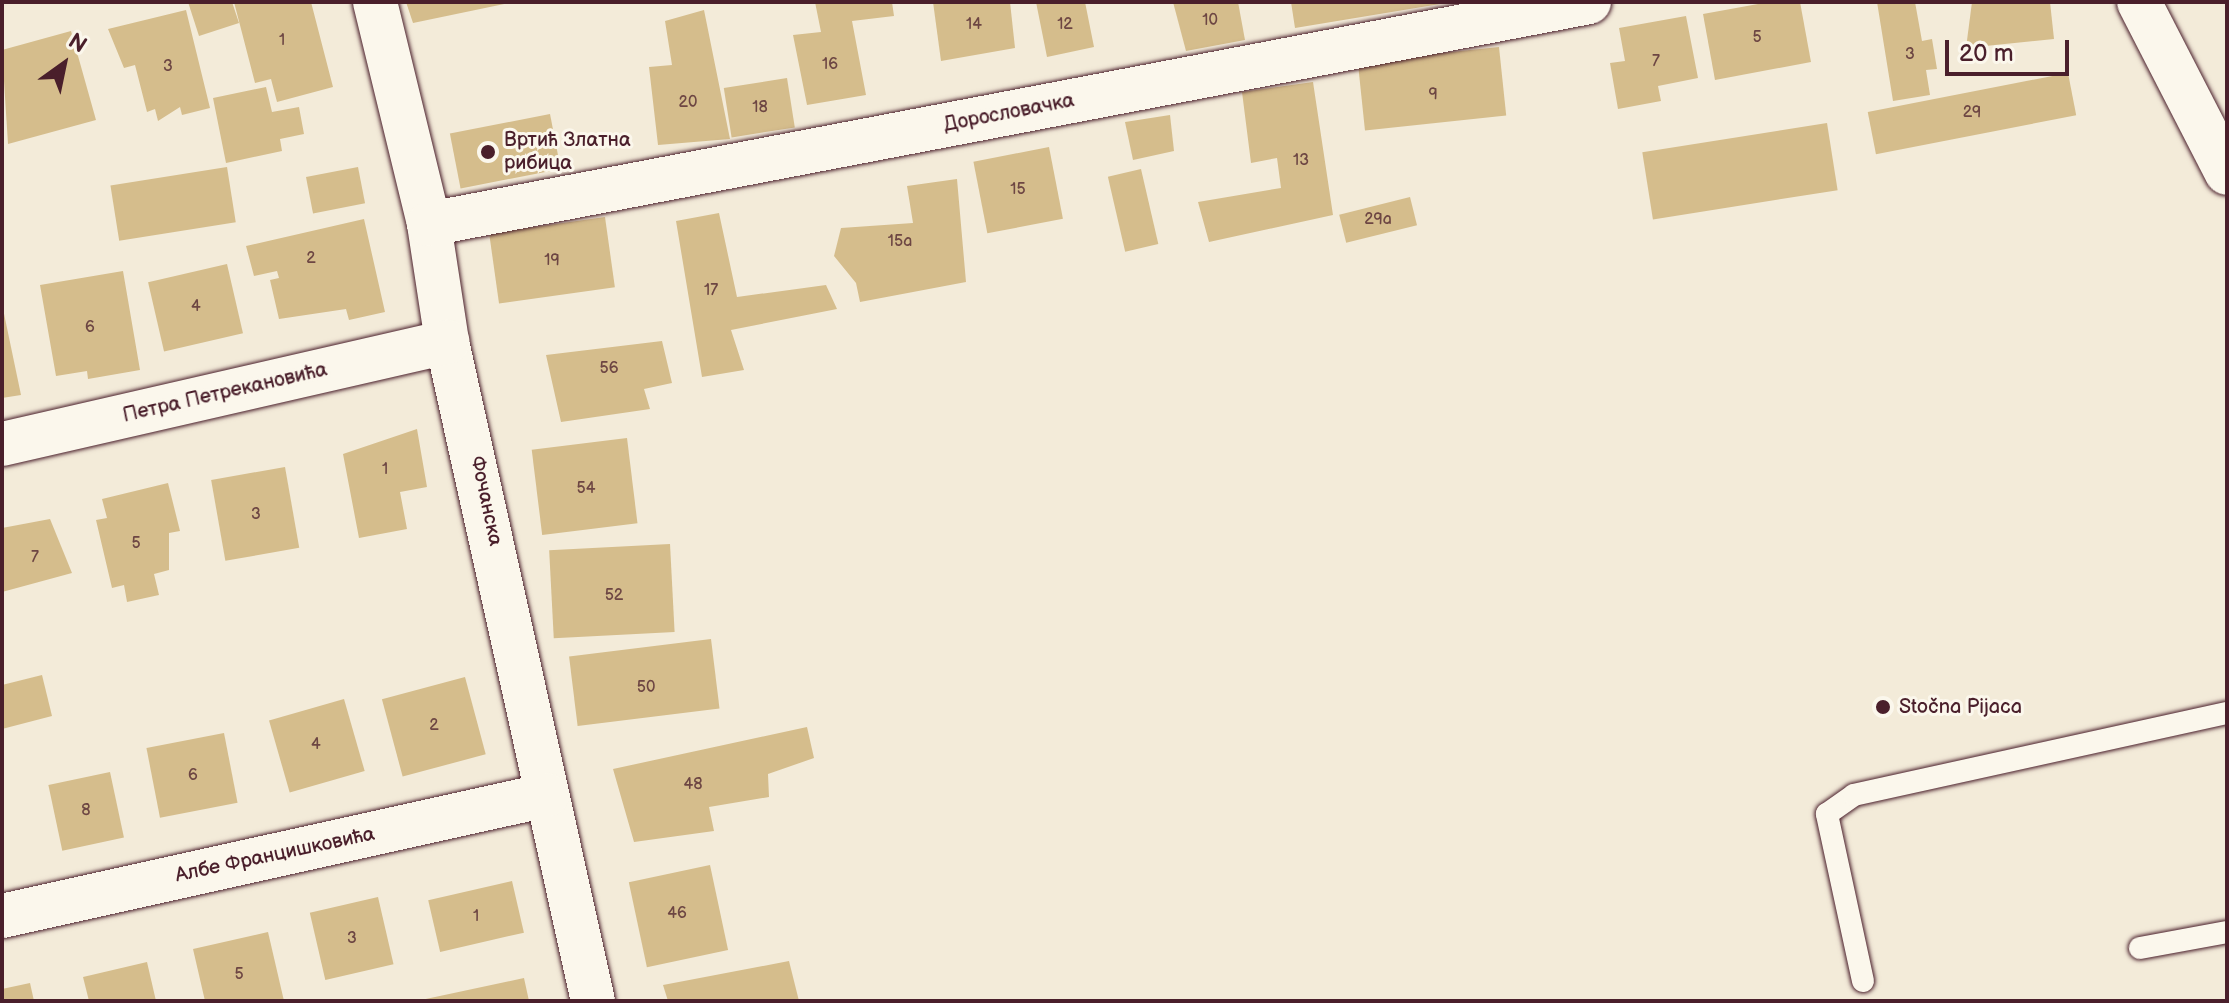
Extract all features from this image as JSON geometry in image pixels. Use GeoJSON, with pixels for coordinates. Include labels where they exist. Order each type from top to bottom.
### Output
{"type":"FeatureCollection","features":[{"type":"Feature","properties":{"kind":"street","name":"Фочанска"},"geometry":{"type":"LineString","coordinates":[[375,2],[429,224],[447,342],[593,1001]]}},
{"type":"Feature","properties":{"kind":"street","name":"Дорословачка"},"geometry":{"type":"LineString","coordinates":[[429,224],[1589,2]]}},
{"type":"Feature","properties":{"kind":"street"},"geometry":{"type":"LineString","coordinates":[[2139,2],[2227,173]]}},
{"type":"Feature","properties":{"kind":"street","name":"Петра Петрекановића"},"geometry":{"type":"LineString","coordinates":[[2,444],[447,342]]}},
{"type":"Feature","properties":{"kind":"street","name":"Албе Францишковића"},"geometry":{"type":"LineString","coordinates":[[2,916],[547,795]]}},
{"type":"Feature","properties":{"kind":"lane"},"geometry":{"type":"LineString","coordinates":[[1863,981],[1832,863],[1827,814],[1854,795],[2227,713]]}},
{"type":"Feature","properties":{"kind":"lane"},"geometry":{"type":"LineString","coordinates":[[2140,948],[2227,932]]}},
{"type":"Feature","properties":{"kind":"building"},"geometry":{"type":"Polygon","coordinates":[[[188,2],[232,2],[239,23],[199,36],[188,2]]]}},
{"type":"Feature","properties":{"kind":"building"},"geometry":{"type":"Polygon","coordinates":[[[234,2],[311,2],[333,87],[277,102],[271,79],[255,83],[234,2]]]}},
{"type":"Feature","properties":{"kind":"building"},"geometry":{"type":"Polygon","coordinates":[[[406,2],[509,2],[509,3],[413,23],[406,2]]]}},
{"type":"Feature","properties":{"kind":"building"},"geometry":{"type":"Polygon","coordinates":[[[815,2],[892,2],[894,16],[852,21],[866,95],[807,105],[793,35],[821,32],[815,2]]]}},
{"type":"Feature","properties":{"kind":"building"},"geometry":{"type":"Polygon","coordinates":[[[933,2],[1010,2],[1015,48],[941,61],[933,2]]]}},
{"type":"Feature","properties":{"kind":"building"},"geometry":{"type":"Polygon","coordinates":[[[1036,2],[1085,2],[1094,47],[1047,57],[1036,2]]]}},
{"type":"Feature","properties":{"kind":"building"},"geometry":{"type":"Polygon","coordinates":[[[1173,2],[1238,2],[1245,40],[1186,51],[1173,2]]]}},
{"type":"Feature","properties":{"kind":"building"},"geometry":{"type":"Polygon","coordinates":[[[1291,2],[1440,2],[1440,4],[1295,28],[1291,2]]]}},
{"type":"Feature","properties":{"kind":"building"},"geometry":{"type":"Polygon","coordinates":[[[1769,2],[1800,2],[1811,62],[1715,80],[1703,14],[1769,2]]]}},
{"type":"Feature","properties":{"kind":"building"},"geometry":{"type":"Polygon","coordinates":[[[1877,2],[1915,2],[1922,41],[1932,39],[1937,69],[1926,70],[1930,95],[1893,101],[1877,2]]]}},
{"type":"Feature","properties":{"kind":"building"},"geometry":{"type":"Polygon","coordinates":[[[1972,2],[2050,2],[2054,39],[1966,48],[1972,2]]]}},
{"type":"Feature","properties":{"kind":"building"},"geometry":{"type":"Polygon","coordinates":[[[186,10],[210,108],[182,115],[180,107],[158,121],[155,109],[147,112],[135,65],[124,68],[108,29],[186,10]]]}},
{"type":"Feature","properties":{"kind":"building"},"geometry":{"type":"Polygon","coordinates":[[[704,10],[730,139],[658,145],[649,67],[672,65],[665,21],[704,10]]]}},
{"type":"Feature","properties":{"kind":"building"},"geometry":{"type":"Polygon","coordinates":[[[1686,16],[1698,78],[1658,86],[1661,101],[1618,109],[1610,63],[1625,61],[1619,28],[1686,16]]]}},
{"type":"Feature","properties":{"kind":"building"},"geometry":{"type":"Polygon","coordinates":[[[71,31],[96,120],[8,144],[2,50],[71,31]]]}},
{"type":"Feature","properties":{"kind":"building"},"geometry":{"type":"Polygon","coordinates":[[[1499,47],[1506,116],[1365,130],[1358,62],[1499,47]]]}},
{"type":"Feature","properties":{"kind":"building"},"geometry":{"type":"Polygon","coordinates":[[[2068,73],[2076,115],[1876,154],[1868,112],[2068,73]]]}},
{"type":"Feature","properties":{"kind":"building"},"geometry":{"type":"Polygon","coordinates":[[[787,78],[795,127],[732,137],[724,88],[787,78]]]}},
{"type":"Feature","properties":{"kind":"building"},"geometry":{"type":"Polygon","coordinates":[[[1313,82],[1333,215],[1209,242],[1198,202],[1281,188],[1277,158],[1251,163],[1242,92],[1313,82]]]}},
{"type":"Feature","properties":{"kind":"building"},"geometry":{"type":"Polygon","coordinates":[[[266,87],[272,112],[299,107],[304,134],[280,139],[282,151],[226,163],[213,98],[266,87]]]}},
{"type":"Feature","properties":{"kind":"building"},"geometry":{"type":"Polygon","coordinates":[[[550,114],[561,169],[461,188],[450,133],[550,114]]]}},
{"type":"Feature","properties":{"kind":"building"},"geometry":{"type":"Polygon","coordinates":[[[1170,115],[1174,151],[1133,160],[1125,122],[1170,115]]]}},
{"type":"Feature","properties":{"kind":"building"},"geometry":{"type":"Polygon","coordinates":[[[1827,123],[1838,190],[1653,219],[1642,152],[1827,123]]]}},
{"type":"Feature","properties":{"kind":"building"},"geometry":{"type":"Polygon","coordinates":[[[1049,147],[1063,219],[987,233],[973,162],[1049,147]]]}},
{"type":"Feature","properties":{"kind":"building"},"geometry":{"type":"Polygon","coordinates":[[[227,167],[236,222],[119,241],[110,185],[227,167]]]}},
{"type":"Feature","properties":{"kind":"building"},"geometry":{"type":"Polygon","coordinates":[[[358,167],[365,203],[313,213],[306,177],[358,167]]]}},
{"type":"Feature","properties":{"kind":"building"},"geometry":{"type":"Polygon","coordinates":[[[1141,169],[1158,244],[1125,252],[1108,177],[1141,169]]]}},
{"type":"Feature","properties":{"kind":"building"},"geometry":{"type":"Polygon","coordinates":[[[957,179],[966,282],[860,302],[856,283],[834,256],[841,228],[913,223],[907,186],[957,179]]]}},
{"type":"Feature","properties":{"kind":"building"},"geometry":{"type":"Polygon","coordinates":[[[1410,197],[1417,225],[1346,243],[1339,215],[1410,197]]]}},
{"type":"Feature","properties":{"kind":"building"},"geometry":{"type":"Polygon","coordinates":[[[719,213],[737,297],[826,285],[837,309],[731,330],[744,370],[702,377],[676,221],[719,213]]]}},
{"type":"Feature","properties":{"kind":"building"},"geometry":{"type":"Polygon","coordinates":[[[605,217],[615,287],[499,304],[489,233],[605,217]]]}},
{"type":"Feature","properties":{"kind":"building"},"geometry":{"type":"Polygon","coordinates":[[[364,219],[385,312],[349,320],[346,309],[279,319],[270,280],[279,278],[277,271],[254,276],[246,246],[364,219]]]}},
{"type":"Feature","properties":{"kind":"building"},"geometry":{"type":"Polygon","coordinates":[[[227,264],[243,333],[164,351],[148,282],[227,264]]]}},
{"type":"Feature","properties":{"kind":"building"},"geometry":{"type":"Polygon","coordinates":[[[123,271],[140,370],[88,379],[87,371],[56,376],[40,285],[123,271]]]}},
{"type":"Feature","properties":{"kind":"building"},"geometry":{"type":"Polygon","coordinates":[[[2,304],[21,395],[2,398],[2,304]]]}},
{"type":"Feature","properties":{"kind":"building"},"geometry":{"type":"Polygon","coordinates":[[[662,341],[672,383],[644,389],[650,409],[561,422],[546,355],[662,341]]]}},
{"type":"Feature","properties":{"kind":"building"},"geometry":{"type":"Polygon","coordinates":[[[417,429],[427,487],[400,492],[407,529],[359,538],[343,454],[417,429]]]}},
{"type":"Feature","properties":{"kind":"building"},"geometry":{"type":"Polygon","coordinates":[[[627,438],[637,523],[542,535],[532,450],[627,438]]]}},
{"type":"Feature","properties":{"kind":"building"},"geometry":{"type":"Polygon","coordinates":[[[285,467],[299,548],[225,561],[211,480],[285,467]]]}},
{"type":"Feature","properties":{"kind":"building"},"geometry":{"type":"Polygon","coordinates":[[[168,483],[180,531],[169,533],[169,570],[154,574],[159,595],[127,602],[124,585],[112,588],[96,520],[107,518],[102,499],[168,483]]]}},
{"type":"Feature","properties":{"kind":"building"},"geometry":{"type":"Polygon","coordinates":[[[50,519],[72,573],[2,592],[2,528],[50,519]]]}},
{"type":"Feature","properties":{"kind":"building"},"geometry":{"type":"Polygon","coordinates":[[[670,544],[675,632],[554,638],[549,550],[670,544]]]}},
{"type":"Feature","properties":{"kind":"building"},"geometry":{"type":"Polygon","coordinates":[[[711,639],[720,708],[578,726],[569,656],[711,639]]]}},
{"type":"Feature","properties":{"kind":"building"},"geometry":{"type":"Polygon","coordinates":[[[42,675],[52,716],[2,729],[2,685],[42,675]]]}},
{"type":"Feature","properties":{"kind":"building"},"geometry":{"type":"Polygon","coordinates":[[[465,677],[486,754],[403,777],[382,699],[465,677]]]}},
{"type":"Feature","properties":{"kind":"building"},"geometry":{"type":"Polygon","coordinates":[[[344,699],[365,771],[290,793],[269,720],[344,699]]]}},
{"type":"Feature","properties":{"kind":"building"},"geometry":{"type":"Polygon","coordinates":[[[807,727],[814,758],[768,774],[769,797],[709,807],[714,831],[634,842],[613,769],[807,727]]]}},
{"type":"Feature","properties":{"kind":"building"},"geometry":{"type":"Polygon","coordinates":[[[224,733],[238,803],[160,818],[146,748],[224,733]]]}},
{"type":"Feature","properties":{"kind":"building"},"geometry":{"type":"Polygon","coordinates":[[[110,772],[124,838],[62,851],[48,785],[110,772]]]}},
{"type":"Feature","properties":{"kind":"building"},"geometry":{"type":"Polygon","coordinates":[[[710,865],[728,950],[647,967],[629,882],[710,865]]]}},
{"type":"Feature","properties":{"kind":"building"},"geometry":{"type":"Polygon","coordinates":[[[512,881],[524,933],[440,952],[428,900],[512,881]]]}},
{"type":"Feature","properties":{"kind":"building"},"geometry":{"type":"Polygon","coordinates":[[[378,897],[394,964],[325,980],[310,913],[378,897]]]}},
{"type":"Feature","properties":{"kind":"building"},"geometry":{"type":"Polygon","coordinates":[[[268,932],[284,1001],[205,1001],[193,949],[268,932]]]}},
{"type":"Feature","properties":{"kind":"building"},"geometry":{"type":"Polygon","coordinates":[[[789,961],[799,1001],[668,1001],[663,985],[789,961]]]}},
{"type":"Feature","properties":{"kind":"building"},"geometry":{"type":"Polygon","coordinates":[[[147,962],[156,1001],[89,1001],[83,977],[147,962]]]}},
{"type":"Feature","properties":{"kind":"building"},"geometry":{"type":"Polygon","coordinates":[[[524,978],[529,1001],[421,1001],[421,1000],[524,978]]]}},
{"type":"Feature","properties":{"kind":"building"},"geometry":{"type":"Polygon","coordinates":[[[30,983],[34,1001],[2,1001],[2,989],[30,983]]]}},
{"type":"Feature","properties":{"kind":"place","name":"Вртић Златна рибица"},"geometry":{"type":"Point","coordinates":[488,152]}},
{"type":"Feature","properties":{"kind":"place","name":"Stočna Pijaca"},"geometry":{"type":"Point","coordinates":[1883,707]}}]}
